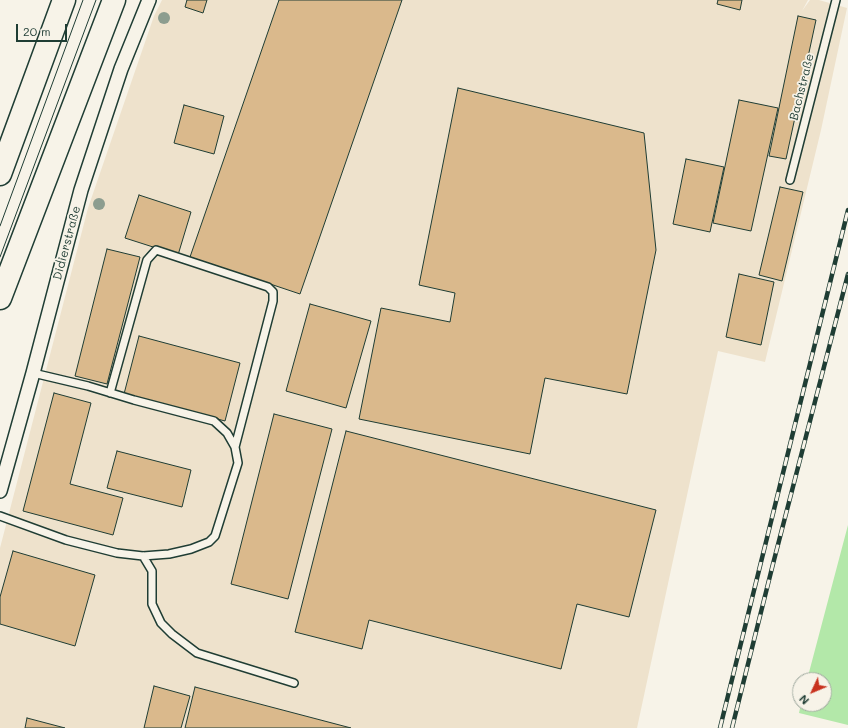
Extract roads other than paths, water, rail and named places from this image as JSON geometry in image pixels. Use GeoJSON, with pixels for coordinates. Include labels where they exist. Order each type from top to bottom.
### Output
{"type":"FeatureCollection","features":[{"type":"Feature","properties":{"kind":"highway"},"geometry":{"type":"LineString","coordinates":[[0,174],[64,0]]}},
{"type":"Feature","properties":{"kind":"highway"},"geometry":{"type":"LineString","coordinates":[[0,298],[114,0]]}},
{"type":"Feature","properties":{"kind":"street","name":"Didierstraße"},"geometry":{"type":"LineString","coordinates":[[0,491],[33,373],[81,190],[121,69],[149,0]]}},
{"type":"Feature","properties":{"kind":"lane","name":"Bachstraße"},"geometry":{"type":"LineString","coordinates":[[790,180],[836,0]]}},
{"type":"Feature","properties":{"kind":"lane"},"geometry":{"type":"LineString","coordinates":[[110,393],[147,260],[156,250],[268,287],[273,292],[273,302],[235,447]]}},
{"type":"Feature","properties":{"kind":"lane"},"geometry":{"type":"LineString","coordinates":[[0,516],[66,540],[117,553],[143,556],[169,554],[191,549],[209,542],[215,536],[238,463],[235,447],[227,434],[214,421],[33,373]]}},
{"type":"Feature","properties":{"kind":"lane"},"geometry":{"type":"LineString","coordinates":[[143,556],[152,572],[152,604],[161,623],[172,634],[197,653],[294,683]]}},
{"type":"Feature","properties":{"kind":"tram line"},"geometry":{"type":"LineString","coordinates":[[0,226],[83,0]]}},
{"type":"Feature","properties":{"kind":"tram line"},"geometry":{"type":"LineString","coordinates":[[0,257],[96,0]]}},
{"type":"Feature","properties":{"kind":"railway"},"geometry":{"type":"LineString","coordinates":[[720,728],[848,210]]}},
{"type":"Feature","properties":{"kind":"railway"},"geometry":{"type":"LineString","coordinates":[[732,728],[848,274]]}}]}
